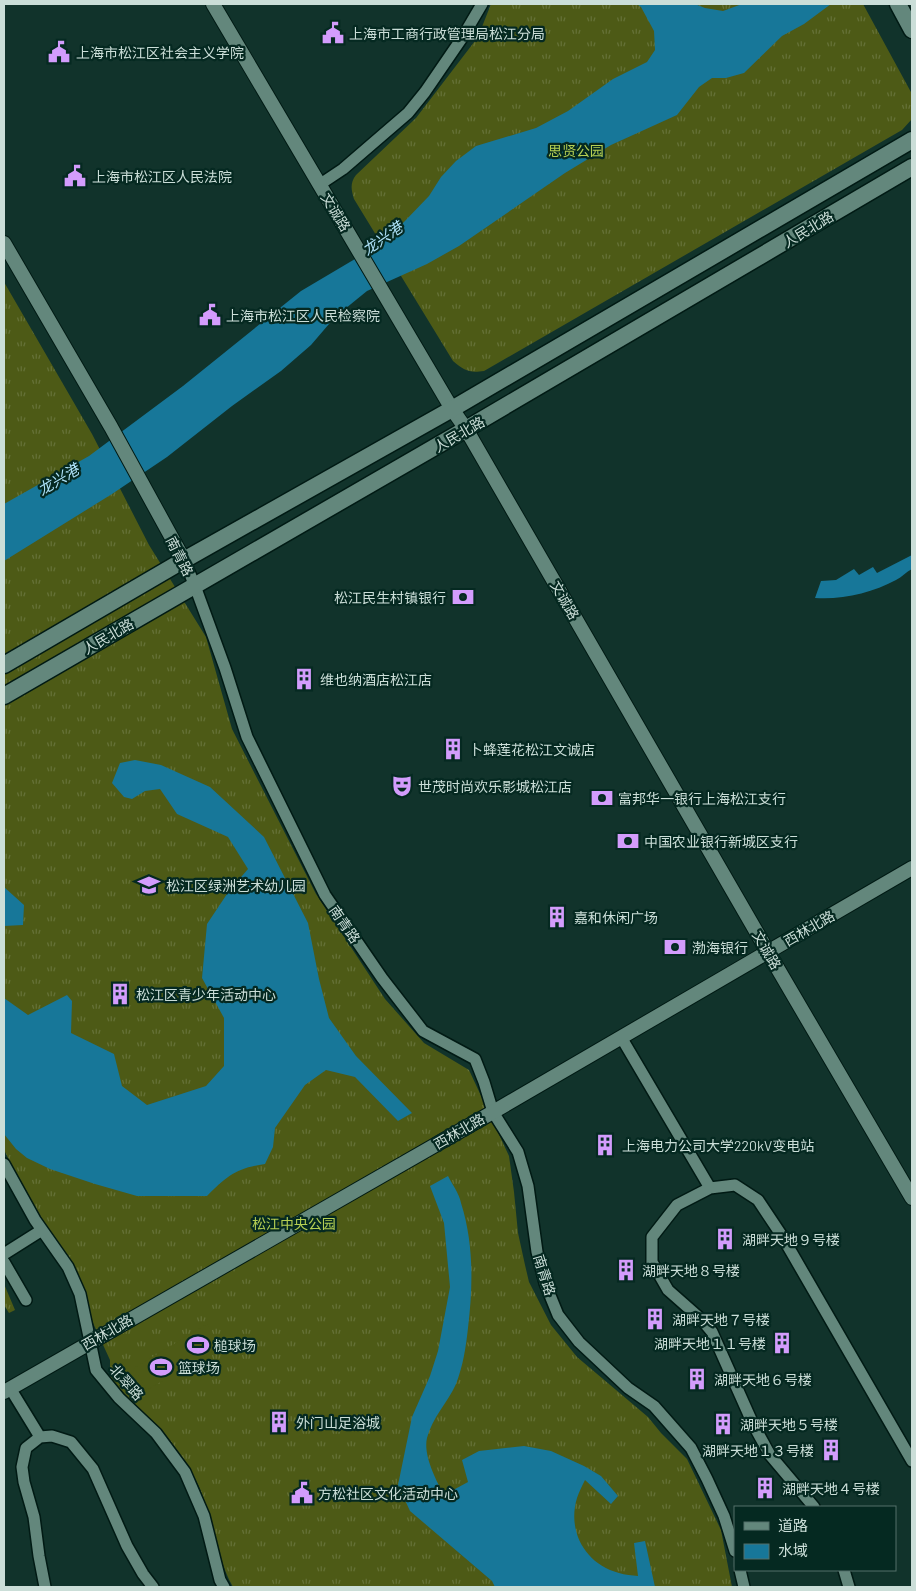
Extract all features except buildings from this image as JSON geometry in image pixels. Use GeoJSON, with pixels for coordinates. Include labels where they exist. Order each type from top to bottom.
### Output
{"type":"FeatureCollection","features":[{"type":"Feature","properties":{"kind":"main road"},"geometry":{"type":"LineString","coordinates":[[898,4],[912,30]]}},
{"type":"Feature","properties":{"kind":"main road","name":"人民北路"},"geometry":{"type":"LineString","coordinates":[[4,665],[184,560],[452,409],[912,140]]}},
{"type":"Feature","properties":{"kind":"main road","name":"人民北路"},"geometry":{"type":"LineString","coordinates":[[4,696],[466,430],[912,167]]}},
{"type":"Feature","properties":{"kind":"street","name":"文诚路"},"geometry":{"type":"LineString","coordinates":[[213,4],[466,430],[912,1198]]}},
{"type":"Feature","properties":{"kind":"street"},"geometry":{"type":"LineString","coordinates":[[319,185],[344,169],[408,113],[426,92],[482,4]]}},
{"type":"Feature","properties":{"kind":"street","name":"南青路"},"geometry":{"type":"LineString","coordinates":[[4,243],[111,427],[184,560],[225,668],[247,737],[325,895],[382,978],[423,1031],[475,1059],[493,1112],[518,1152],[528,1186],[537,1252],[545,1284],[558,1315],[579,1342],[628,1388],[654,1406],[691,1448],[708,1479],[724,1516],[734,1548]]}},
{"type":"Feature","properties":{"kind":"street","name":"西林北路"},"geometry":{"type":"LineString","coordinates":[[7,1390],[493,1112],[912,868]]}},
{"type":"Feature","properties":{"kind":"street"},"geometry":{"type":"LineString","coordinates":[[621,1038],[710,1188]]}},
{"type":"Feature","properties":{"kind":"street","name":"北翠路"},"geometry":{"type":"LineString","coordinates":[[4,1164],[34,1220],[68,1267],[80,1294],[96,1370],[118,1398],[156,1433],[184,1472],[204,1516],[220,1580],[224,1587]]}},
{"type":"Feature","properties":{"kind":"street"},"geometry":{"type":"LineString","coordinates":[[813,1506],[770,1454],[753,1424],[712,1332],[702,1320],[668,1290],[652,1262],[652,1237],[677,1205],[710,1188],[735,1185],[758,1200],[782,1236],[912,1461]]}},
{"type":"Feature","properties":{"kind":"street"},"geometry":{"type":"LineString","coordinates":[[4,1254],[42,1230]]}},
{"type":"Feature","properties":{"kind":"street"},"geometry":{"type":"LineString","coordinates":[[4,1262],[26,1300]]}},
{"type":"Feature","properties":{"kind":"street"},"geometry":{"type":"LineString","coordinates":[[7,1390],[40,1437]]}},
{"type":"Feature","properties":{"kind":"street"},"geometry":{"type":"LineString","coordinates":[[45,1587],[34,1517],[24,1482],[22,1467],[26,1448],[40,1437],[52,1436],[71,1442],[93,1469],[127,1546],[153,1587]]}},
{"type":"Feature","properties":{"kind":"street"},"geometry":{"type":"LineString","coordinates":[[740,1571],[744,1587]]}},
{"type":"Feature","properties":{"kind":"street"},"geometry":{"type":"LineString","coordinates":[[844,1571],[849,1587]]}},
{"type":"Feature","properties":{"kind":"green space","name":"思贤公园"},"geometry":{"type":"Polygon","coordinates":[[[491,4],[863,4],[912,94],[912,119],[902,130],[484,371],[467,371],[453,361],[354,199],[352,186],[356,175],[416,118],[478,37],[491,4]]]}},
{"type":"Feature","properties":{"kind":"green space","name":"松江中央公园"},"geometry":{"type":"Polygon","coordinates":[[[4,282],[92,434],[149,545],[206,637],[232,729],[316,894],[385,999],[424,1043],[469,1070],[509,1156],[518,1233],[529,1282],[551,1325],[577,1357],[648,1417],[687,1459],[721,1530],[732,1587],[233,1587],[221,1559],[199,1487],[192,1473],[167,1436],[110,1378],[110,1360],[88,1312],[78,1273],[38,1216],[4,1150],[4,282]]]}},
{"type":"Feature","properties":{"kind":"green space"},"geometry":{"type":"Polygon","coordinates":[[[4,1284],[15,1310],[9,1313],[4,1305],[4,1284]]]}},
{"type":"Feature","properties":{"kind":"green space"},"geometry":{"type":"Polygon","coordinates":[[[207,1324],[220,1347],[147,1390],[134,1368],[207,1324]]]}},
{"type":"Feature","properties":{"kind":"water","name":"龙兴港"},"geometry":{"type":"Polygon","coordinates":[[[637,4],[695,4],[723,11],[742,4],[831,4],[804,24],[782,36],[744,73],[726,78],[712,78],[699,87],[677,115],[611,145],[565,173],[459,246],[427,264],[367,291],[335,317],[311,345],[281,371],[232,406],[167,457],[112,494],[4,561],[4,504],[89,456],[183,386],[301,291],[382,243],[429,196],[441,177],[456,161],[476,146],[536,128],[568,111],[613,79],[647,62],[655,50],[654,31],[641,7],[637,4]]]}},
{"type":"Feature","properties":{"kind":"water"},"geometry":{"type":"Polygon","coordinates":[[[912,555],[912,569],[887,585],[846,597],[815,598],[821,581],[836,580],[854,569],[859,575],[873,567],[877,573],[912,555]]]}},
{"type":"Feature","properties":{"kind":"water"},"geometry":{"type":"Polygon","coordinates":[[[135,760],[161,765],[210,787],[264,837],[308,923],[329,1018],[356,1056],[412,1113],[398,1121],[355,1077],[326,1070],[305,1085],[275,1128],[273,1147],[265,1164],[247,1168],[233,1174],[220,1183],[207,1196],[137,1196],[95,1184],[50,1169],[27,1158],[16,1149],[4,1134],[4,998],[28,1015],[67,995],[72,1001],[71,1033],[114,1054],[122,1086],[147,1105],[206,1086],[224,1066],[224,1018],[202,978],[207,924],[229,891],[248,869],[228,837],[177,814],[160,789],[145,791],[132,799],[124,797],[112,783],[120,763],[135,760]]]}},
{"type":"Feature","properties":{"kind":"water"},"geometry":{"type":"Polygon","coordinates":[[[4,887],[24,905],[23,925],[4,926],[4,887]]]}},
{"type":"Feature","properties":{"kind":"water"},"geometry":{"type":"Polygon","coordinates":[[[448,1176],[459,1196],[465,1218],[470,1249],[471,1281],[470,1312],[461,1370],[456,1384],[429,1431],[426,1445],[434,1475],[444,1495],[468,1482],[462,1460],[479,1451],[524,1446],[551,1451],[601,1476],[618,1496],[611,1504],[585,1480],[577,1498],[575,1522],[577,1534],[588,1554],[607,1569],[621,1574],[638,1576],[634,1543],[645,1541],[655,1587],[495,1587],[492,1581],[410,1511],[398,1485],[412,1417],[430,1376],[438,1351],[450,1287],[444,1223],[430,1186],[448,1176]]]}},
{"type":"Feature","properties":{"kind":"place","name":"上海市工商行政管理局松江分局"},"geometry":{"type":"Point","coordinates":[333,33]}},
{"type":"Feature","properties":{"kind":"place","name":"上海市松江区社会主义学院"},"geometry":{"type":"Point","coordinates":[59,52]}},
{"type":"Feature","properties":{"kind":"place","name":"上海市松江区人民法院"},"geometry":{"type":"Point","coordinates":[75,176]}},
{"type":"Feature","properties":{"kind":"place","name":"上海市松江区人民检察院"},"geometry":{"type":"Point","coordinates":[210,315]}},
{"type":"Feature","properties":{"kind":"place","name":"松江民生村镇银行"},"geometry":{"type":"Point","coordinates":[463,597]}},
{"type":"Feature","properties":{"kind":"place","name":"维也纳酒店松江店"},"geometry":{"type":"Point","coordinates":[304,679]}},
{"type":"Feature","properties":{"kind":"place","name":"卜蜂莲花松江文诚店"},"geometry":{"type":"Point","coordinates":[453,749]}},
{"type":"Feature","properties":{"kind":"place","name":"世茂时尚欢乐影城松江店"},"geometry":{"type":"Point","coordinates":[402,786]}},
{"type":"Feature","properties":{"kind":"place","name":"富邦华一银行上海松江支行"},"geometry":{"type":"Point","coordinates":[602,798]}},
{"type":"Feature","properties":{"kind":"place","name":"中国农业银行新城区支行"},"geometry":{"type":"Point","coordinates":[628,841]}},
{"type":"Feature","properties":{"kind":"place","name":"松江区绿洲艺术幼儿园"},"geometry":{"type":"Point","coordinates":[149,885]}},
{"type":"Feature","properties":{"kind":"place","name":"嘉和休闲广场"},"geometry":{"type":"Point","coordinates":[557,917]}},
{"type":"Feature","properties":{"kind":"place","name":"渤海银行"},"geometry":{"type":"Point","coordinates":[675,947]}},
{"type":"Feature","properties":{"kind":"place","name":"松江区青少年活动中心"},"geometry":{"type":"Point","coordinates":[120,994]}},
{"type":"Feature","properties":{"kind":"place","name":"上海电力公司大学220kV变电站"},"geometry":{"type":"Point","coordinates":[605,1145]}},
{"type":"Feature","properties":{"kind":"place","name":"湖畔天地９号楼"},"geometry":{"type":"Point","coordinates":[725,1239]}},
{"type":"Feature","properties":{"kind":"place","name":"湖畔天地８号楼"},"geometry":{"type":"Point","coordinates":[626,1270]}},
{"type":"Feature","properties":{"kind":"place","name":"湖畔天地７号楼"},"geometry":{"type":"Point","coordinates":[655,1319]}},
{"type":"Feature","properties":{"kind":"place","name":"湖畔天地１１号楼"},"geometry":{"type":"Point","coordinates":[782,1343]}},
{"type":"Feature","properties":{"kind":"place","name":"槌球场"},"geometry":{"type":"Point","coordinates":[198,1345]}},
{"type":"Feature","properties":{"kind":"place","name":"篮球场"},"geometry":{"type":"Point","coordinates":[161,1367]}},
{"type":"Feature","properties":{"kind":"place","name":"湖畔天地６号楼"},"geometry":{"type":"Point","coordinates":[697,1379]}},
{"type":"Feature","properties":{"kind":"place","name":"外门山足浴城"},"geometry":{"type":"Point","coordinates":[279,1422]}},
{"type":"Feature","properties":{"kind":"place","name":"湖畔天地５号楼"},"geometry":{"type":"Point","coordinates":[723,1424]}},
{"type":"Feature","properties":{"kind":"place","name":"湖畔天地１３号楼"},"geometry":{"type":"Point","coordinates":[831,1450]}},
{"type":"Feature","properties":{"kind":"place","name":"湖畔天地４号楼"},"geometry":{"type":"Point","coordinates":[765,1488]}},
{"type":"Feature","properties":{"kind":"place","name":"方松社区文化活动中心"},"geometry":{"type":"Point","coordinates":[302,1493]}}]}
